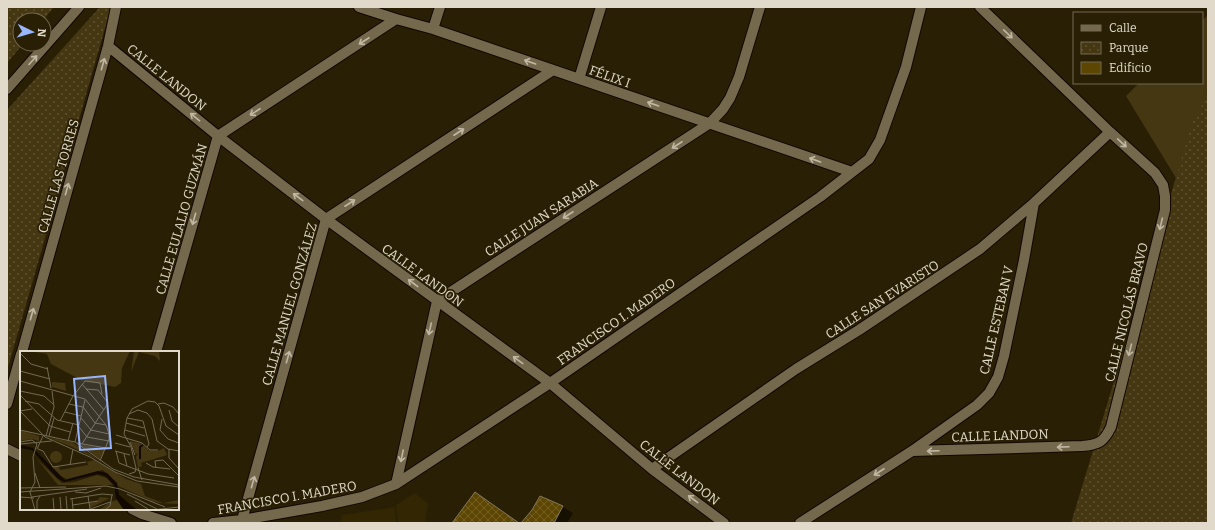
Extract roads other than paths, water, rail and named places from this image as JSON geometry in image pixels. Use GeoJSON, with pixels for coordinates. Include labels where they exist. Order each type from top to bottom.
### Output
{"type":"FeatureCollection","features":[{"type":"Feature","properties":{"kind":"street"},"geometry":{"type":"LineString","coordinates":[[7,89],[79,7]]}},
{"type":"Feature","properties":{"kind":"street","name":"CALLE LAS TORRES"},"geometry":{"type":"LineString","coordinates":[[22,351],[108,46],[116,7]]}},
{"type":"Feature","properties":{"kind":"street","name":"FÉLIX I"},"geometry":{"type":"LineString","coordinates":[[359,7],[433,29],[852,172]]}},
{"type":"Feature","properties":{"kind":"street"},"geometry":{"type":"LineString","coordinates":[[433,29],[440,7]]}},
{"type":"Feature","properties":{"kind":"street"},"geometry":{"type":"LineString","coordinates":[[579,79],[601,7]]}},
{"type":"Feature","properties":{"kind":"street","name":"CALLE JUAN SARABIA"},"geometry":{"type":"LineString","coordinates":[[436,301],[710,123],[723,109],[730,98],[739,77],[760,7]]}},
{"type":"Feature","properties":{"kind":"street","name":"FRANCISCO I. MADERO"},"geometry":{"type":"LineString","coordinates":[[212,523],[242,520],[322,506],[362,497],[396,484],[550,383],[820,197],[869,159],[880,140],[906,67],[921,7]]}},
{"type":"Feature","properties":{"kind":"street"},"geometry":{"type":"LineString","coordinates":[[980,7],[1110,132]]}},
{"type":"Feature","properties":{"kind":"street","name":"CALLE EULALIO GUZMÁN"},"geometry":{"type":"LineString","coordinates":[[156,351],[218,136],[396,19]]}},
{"type":"Feature","properties":{"kind":"street","name":"CALLE LANDON"},"geometry":{"type":"LineString","coordinates":[[108,46],[218,136],[326,219],[550,383],[652,469],[724,523]]}},
{"type":"Feature","properties":{"kind":"street","name":"CALLE MANUEL GONZÁLEZ"},"geometry":{"type":"LineString","coordinates":[[242,520],[326,219],[553,70]]}},
{"type":"Feature","properties":{"kind":"street","name":"CALLE NICOLÁS BRAVO"},"geometry":{"type":"LineString","coordinates":[[1102,441],[1106,437],[1111,427],[1165,210],[1163,185],[1155,173],[1110,132]]}},
{"type":"Feature","properties":{"kind":"street","name":"CALLE SAN EVARISTO"},"geometry":{"type":"LineString","coordinates":[[652,469],[796,369],[859,330],[980,249],[1034,203],[1110,132]]}},
{"type":"Feature","properties":{"kind":"street","name":"CALLE ESTEBAN V"},"geometry":{"type":"LineString","coordinates":[[912,451],[977,404],[989,393],[998,377],[1017,298],[1034,203]]}},
{"type":"Feature","properties":{"kind":"street"},"geometry":{"type":"LineString","coordinates":[[396,484],[436,301]]}},
{"type":"Feature","properties":{"kind":"street","name":"CALLE LAS TORRES"},"geometry":{"type":"LineString","coordinates":[[7,404],[20,357]]}},
{"type":"Feature","properties":{"kind":"street","name":"CALLE LANDON"},"geometry":{"type":"LineString","coordinates":[[912,451],[1082,446],[1095,444],[1102,441]]}},
{"type":"Feature","properties":{"kind":"street"},"geometry":{"type":"LineString","coordinates":[[7,449],[20,456]]}},
{"type":"Feature","properties":{"kind":"street"},"geometry":{"type":"LineString","coordinates":[[800,523],[912,451]]}},
{"type":"Feature","properties":{"kind":"street"},"geometry":{"type":"LineString","coordinates":[[134,510],[171,523]]}}]}
